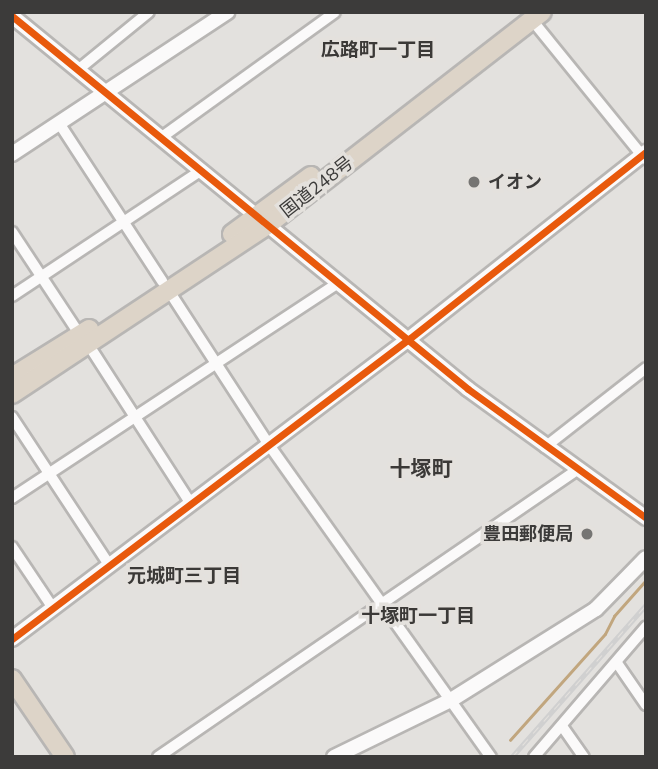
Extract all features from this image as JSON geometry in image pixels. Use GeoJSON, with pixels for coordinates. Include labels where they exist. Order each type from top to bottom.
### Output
{"type":"FeatureCollection","features":[{"type":"Feature","properties":{"kind":"highway","name":"国道248号"},"geometry":{"type":"LineString","coordinates":[[12,394],[84,340],[264,219],[533,15]]}},
{"type":"Feature","properties":{"kind":"highway","name":"国道248号"},"geometry":{"type":"LineString","coordinates":[[12,377],[84,340]]}},
{"type":"Feature","properties":{"kind":"highway"},"geometry":{"type":"LineString","coordinates":[[12,679],[65,757]]}},
{"type":"Feature","properties":{"kind":"highway"},"geometry":{"type":"LineString","coordinates":[[12,699],[52,757]]}},
{"type":"Feature","properties":{"kind":"street"},"geometry":{"type":"LineString","coordinates":[[12,154],[227,12]]}},
{"type":"Feature","properties":{"kind":"street"},"geometry":{"type":"LineString","coordinates":[[162,137],[335,12]]}},
{"type":"Feature","properties":{"kind":"street"},"geometry":{"type":"LineString","coordinates":[[79,69],[144,14]]}},
{"type":"Feature","properties":{"kind":"street"},"geometry":{"type":"LineString","coordinates":[[12,639],[408,340],[644,155],[533,15]]}},
{"type":"Feature","properties":{"kind":"street"},"geometry":{"type":"LineString","coordinates":[[12,16],[264,219],[408,340],[545,447],[646,517]]}},
{"type":"Feature","properties":{"kind":"street"},"geometry":{"type":"LineString","coordinates":[[59,123],[270,445],[491,757]]}},
{"type":"Feature","properties":{"kind":"street"},"geometry":{"type":"LineString","coordinates":[[12,296],[202,170]]}},
{"type":"Feature","properties":{"kind":"street"},"geometry":{"type":"LineString","coordinates":[[12,232],[191,504]]}},
{"type":"Feature","properties":{"kind":"street"},"geometry":{"type":"LineString","coordinates":[[12,498],[339,282]]}},
{"type":"Feature","properties":{"kind":"street"},"geometry":{"type":"LineString","coordinates":[[545,447],[646,368]]}},
{"type":"Feature","properties":{"kind":"street"},"geometry":{"type":"LineString","coordinates":[[12,417],[110,566]]}},
{"type":"Feature","properties":{"kind":"street"},"geometry":{"type":"LineString","coordinates":[[158,757],[577,470]]}},
{"type":"Feature","properties":{"kind":"street"},"geometry":{"type":"LineString","coordinates":[[12,547],[52,608]]}},
{"type":"Feature","properties":{"kind":"street"},"geometry":{"type":"LineString","coordinates":[[334,757],[451,700],[596,609],[646,558]]}},
{"type":"Feature","properties":{"kind":"street"},"geometry":{"type":"LineString","coordinates":[[534,757],[646,627]]}},
{"type":"Feature","properties":{"kind":"street"},"geometry":{"type":"LineString","coordinates":[[617,663],[646,705]]}},
{"type":"Feature","properties":{"kind":"street"},"geometry":{"type":"LineString","coordinates":[[562,726],[584,757]]}},
{"type":"Feature","properties":{"kind":"waterway"},"geometry":{"type":"LineString","coordinates":[[510,740],[605,634],[614,616],[646,580]]}},
{"type":"Feature","properties":{"kind":"railway"},"geometry":{"type":"LineString","coordinates":[[512,757],[646,605]]}},
{"type":"Feature","properties":{"kind":"cycle path"},"geometry":{"type":"LineString","coordinates":[[12,16],[468,389],[646,518]]}},
{"type":"Feature","properties":{"kind":"cycle path"},"geometry":{"type":"LineString","coordinates":[[12,639],[409,339],[646,152]]}},
{"type":"Feature","properties":{"kind":"place","name":"イオン"},"geometry":{"type":"Point","coordinates":[474,182]}},
{"type":"Feature","properties":{"kind":"place","name":"豊田郵便局"},"geometry":{"type":"Point","coordinates":[587,534]}},
{"type":"Feature","properties":{"kind":"district","name":"広路町一丁目"},"geometry":{"type":"Point","coordinates":[378,51]}},
{"type":"Feature","properties":{"kind":"district","name":"十塚町"},"geometry":{"type":"Point","coordinates":[421,469]}},
{"type":"Feature","properties":{"kind":"district","name":"元城町三丁目"},"geometry":{"type":"Point","coordinates":[184,577]}},
{"type":"Feature","properties":{"kind":"district","name":"十塚町一丁目"},"geometry":{"type":"Point","coordinates":[418,617]}}]}
